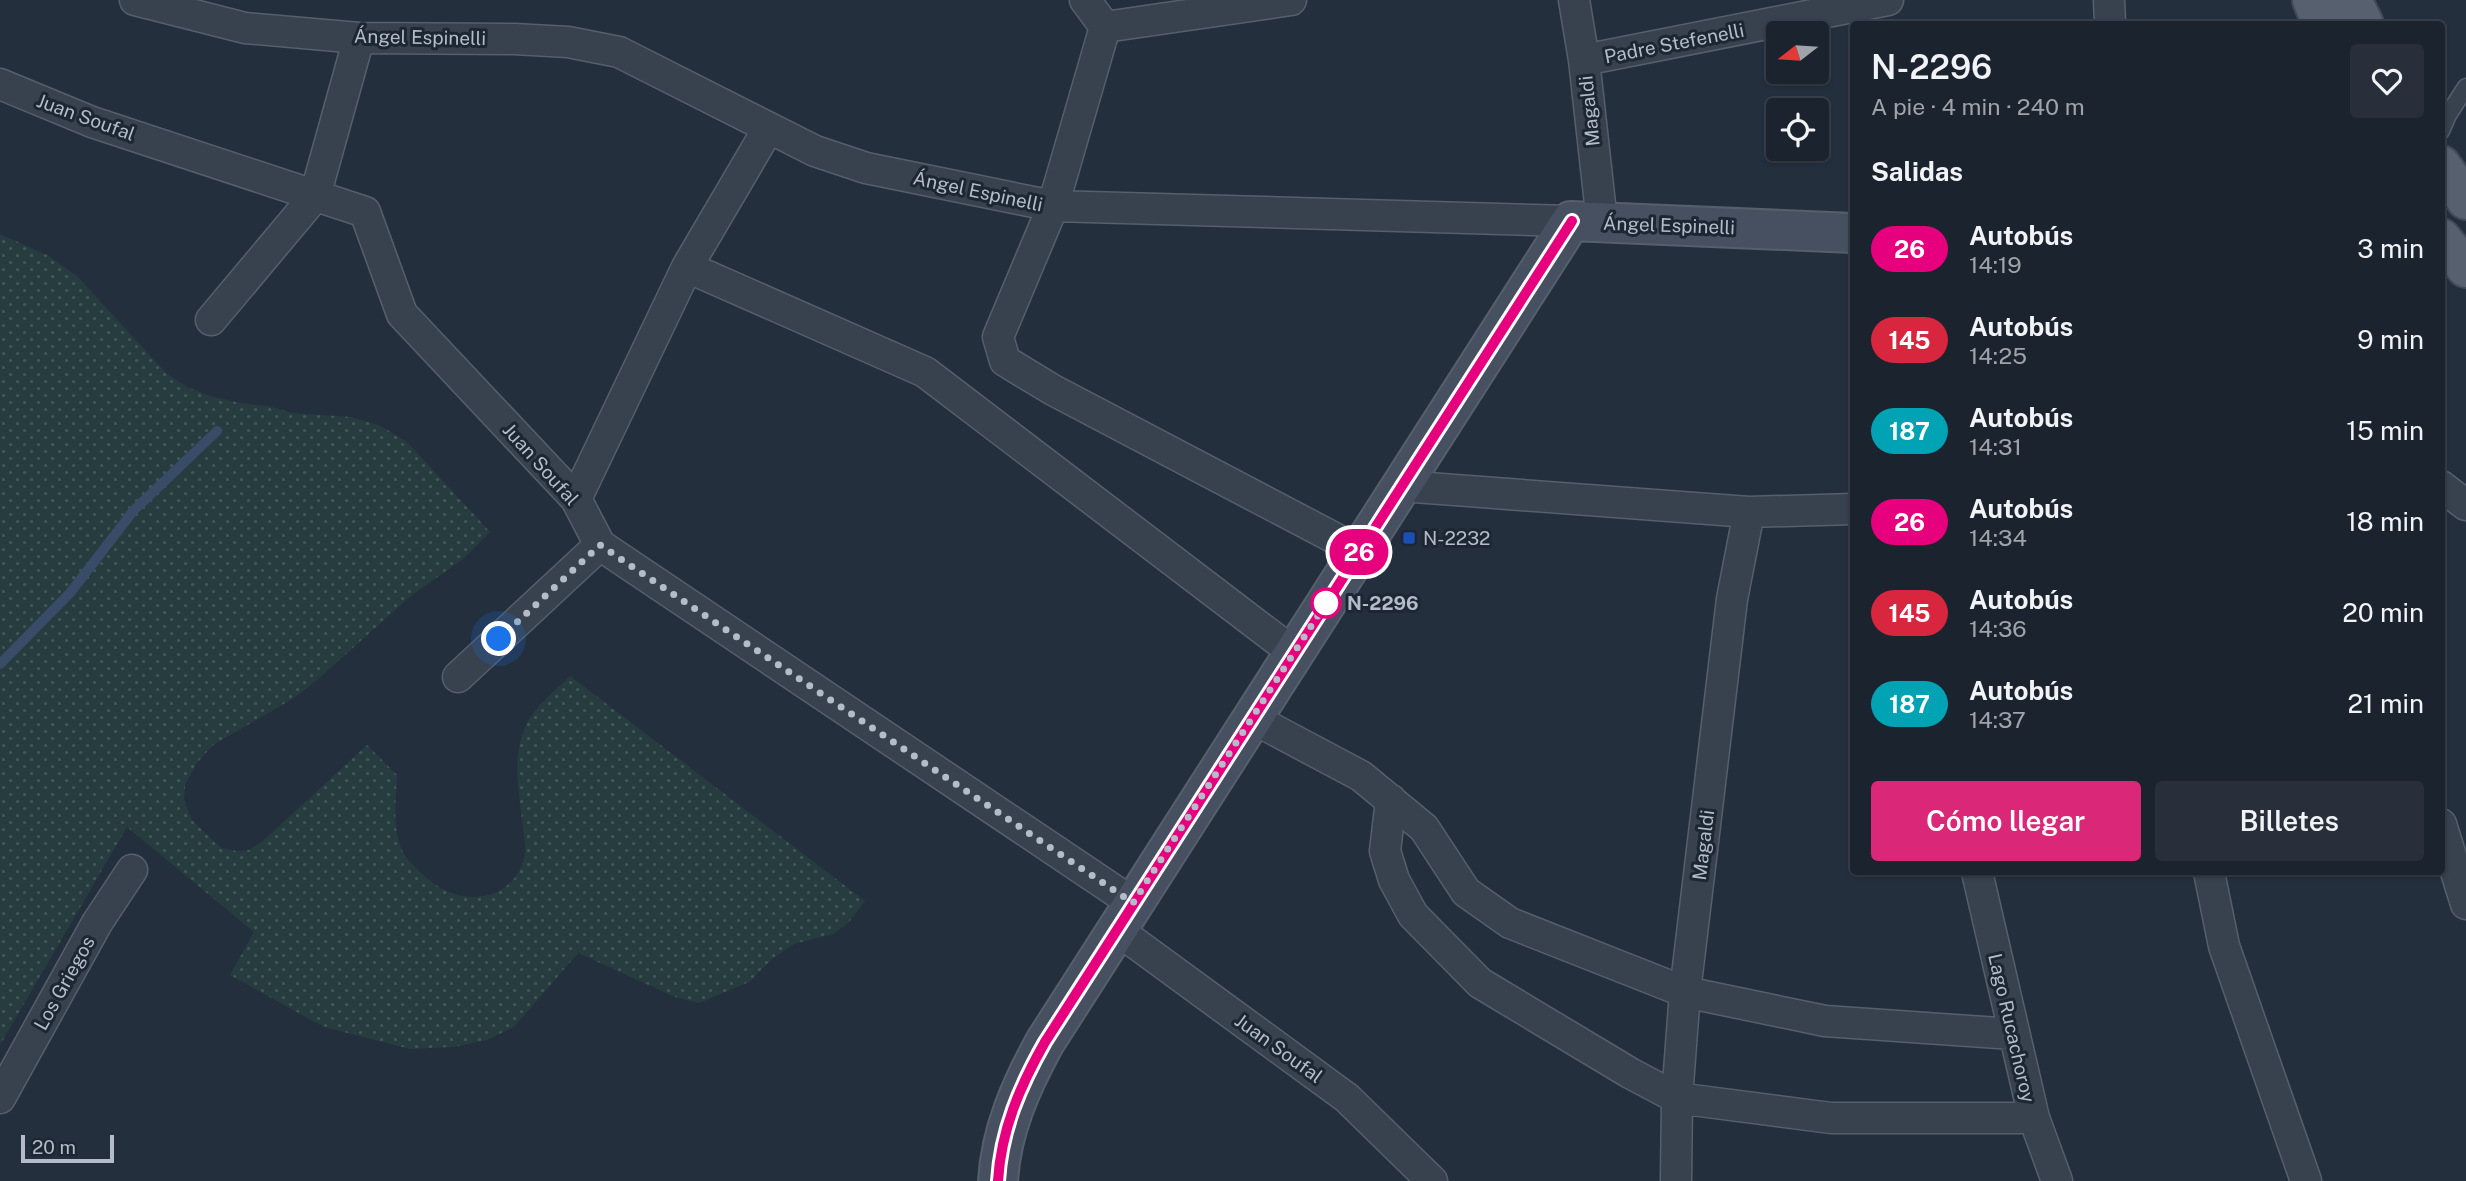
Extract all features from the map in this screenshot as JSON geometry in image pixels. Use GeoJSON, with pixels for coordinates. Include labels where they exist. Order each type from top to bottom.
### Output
{"type":"FeatureCollection","features":[{"type":"Feature","properties":{"kind":"main road"},"geometry":{"type":"LineString","coordinates":[[2312,0],[2321,21]]}},
{"type":"Feature","properties":{"kind":"main road"},"geometry":{"type":"LineString","coordinates":[[2344,0],[2351,21]]}},
{"type":"Feature","properties":{"kind":"main road"},"geometry":{"type":"LineString","coordinates":[[2351,0],[2362,21]]}},
{"type":"Feature","properties":{"kind":"main road"},"geometry":{"type":"LineString","coordinates":[[2445,171],[2466,200]]}},
{"type":"Feature","properties":{"kind":"main road"},"geometry":{"type":"LineString","coordinates":[[2445,202],[2466,230]]}},
{"type":"Feature","properties":{"kind":"main road"},"geometry":{"type":"LineString","coordinates":[[998,1181],[1008,1122],[1024,1081],[1045,1042],[1401,486],[1587,221]]}},
{"type":"Feature","properties":{"kind":"main road","name":"Ángel Espinelli"},"geometry":{"type":"LineString","coordinates":[[1587,221],[1850,233]]}},
{"type":"Feature","properties":{"kind":"main road"},"geometry":{"type":"LineString","coordinates":[[2445,243],[2466,268]]}},
{"type":"Feature","properties":{"kind":"street","name":"Ángel Espinelli"},"geometry":{"type":"LineString","coordinates":[[135,0],[245,28],[359,38],[514,38],[568,42],[619,52],[815,151],[866,168],[1053,206],[1587,221]]}},
{"type":"Feature","properties":{"kind":"street"},"geometry":{"type":"LineString","coordinates":[[1085,0],[1105,27]]}},
{"type":"Feature","properties":{"kind":"street"},"geometry":{"type":"LineString","coordinates":[[1105,27],[1232,4],[1291,0]]}},
{"type":"Feature","properties":{"kind":"street","name":"Magaldi"},"geometry":{"type":"LineString","coordinates":[[1574,0],[1584,61],[1587,221]]}},
{"type":"Feature","properties":{"kind":"street","name":"Padre Stefenelli"},"geometry":{"type":"LineString","coordinates":[[1584,61],[1888,0]]}},
{"type":"Feature","properties":{"kind":"street"},"geometry":{"type":"LineString","coordinates":[[2109,0],[2110,21]]}},
{"type":"Feature","properties":{"kind":"street"},"geometry":{"type":"LineString","coordinates":[[1105,27],[1053,206],[998,337],[1005,360],[1053,390],[1359,551]]}},
{"type":"Feature","properties":{"kind":"street"},"geometry":{"type":"LineString","coordinates":[[211,320],[315,196],[359,38]]}},
{"type":"Feature","properties":{"kind":"street","name":"Juan Soufal"},"geometry":{"type":"LineString","coordinates":[[0,84],[92,122],[365,212],[402,314],[576,499],[600,545],[1124,916],[1347,1098],[1432,1181]]}},
{"type":"Feature","properties":{"kind":"street"},"geometry":{"type":"LineString","coordinates":[[576,499],[687,267],[768,129]]}},
{"type":"Feature","properties":{"kind":"street"},"geometry":{"type":"LineString","coordinates":[[687,267],[925,372],[1294,653]]}},
{"type":"Feature","properties":{"kind":"street"},"geometry":{"type":"LineString","coordinates":[[1401,486],[1749,512],[1850,509]]}},
{"type":"Feature","properties":{"kind":"street"},"geometry":{"type":"LineString","coordinates":[[2445,489],[2466,505]]}},
{"type":"Feature","properties":{"kind":"street","name":"Magaldi"},"geometry":{"type":"LineString","coordinates":[[1675,1181],[1677,1098],[1685,992],[1732,599],[1749,512]]}},
{"type":"Feature","properties":{"kind":"street"},"geometry":{"type":"LineString","coordinates":[[458,677],[600,545]]}},
{"type":"Feature","properties":{"kind":"street"},"geometry":{"type":"LineString","coordinates":[[1252,718],[1362,776],[1424,828],[1466,892],[1510,923],[1685,992],[1825,1021],[2013,1034]]}},
{"type":"Feature","properties":{"kind":"street"},"geometry":{"type":"LineString","coordinates":[[1391,800],[1385,851],[1394,880],[1413,915],[1480,984],[1677,1098],[1831,1118],[2034,1118]]}},
{"type":"Feature","properties":{"kind":"street"},"geometry":{"type":"LineString","coordinates":[[2445,836],[2464,892]]}},
{"type":"Feature","properties":{"kind":"street","name":"Los Griegos"},"geometry":{"type":"LineString","coordinates":[[0,1098],[97,923],[132,870]]}},
{"type":"Feature","properties":{"kind":"street","name":"Lago Rucachoroy"},"geometry":{"type":"LineString","coordinates":[[1978,875],[2034,1118],[2057,1181]]}},
{"type":"Feature","properties":{"kind":"street"},"geometry":{"type":"LineString","coordinates":[[2210,875],[2224,946],[2306,1181]]}},
{"type":"Feature","properties":{"kind":"lane"},"geometry":{"type":"LineString","coordinates":[[2445,122],[2466,87]]}},
{"type":"Feature","properties":{"kind":"green space"},"geometry":{"type":"Polygon","coordinates":[[[0,234],[49,256],[78,277],[167,374],[187,387],[240,403],[268,406],[292,413],[351,417],[381,426],[408,443],[490,532],[463,559],[412,595],[317,680],[294,698],[213,745],[197,763],[185,785],[184,801],[192,820],[221,848],[249,850],[264,840],[367,745],[397,775],[397,832],[399,843],[410,862],[442,889],[461,896],[483,896],[498,891],[516,876],[525,854],[517,768],[523,733],[537,709],[570,676],[865,901],[849,922],[833,934],[794,944],[772,959],[749,982],[699,1003],[675,997],[578,953],[514,1027],[487,1040],[453,1047],[410,1049],[324,1027],[230,975],[254,932],[127,827],[0,1045],[0,234]]]}},
{"type":"Feature","properties":{"kind":"waterway"},"geometry":{"type":"LineString","coordinates":[[0,664],[70,593],[134,510],[217,431]]}},
{"type":"Feature","properties":{"kind":"bus line","name":"26"},"geometry":{"type":"LineString","coordinates":[[998,1181],[1008,1122],[1024,1081],[1045,1042],[1572,221]]}},
{"type":"Feature","properties":{"kind":"place","name":"N-2232"},"geometry":{"type":"Point","coordinates":[1409,538]}},
{"type":"Feature","properties":{"kind":"place","name":"N-2296"},"geometry":{"type":"Point","coordinates":[1326,603]}},
{"type":"Feature","properties":{"kind":"route"},"geometry":{"type":"LineString","coordinates":[[499,639],[600,545],[1133,903],[1326,603]]}}]}
